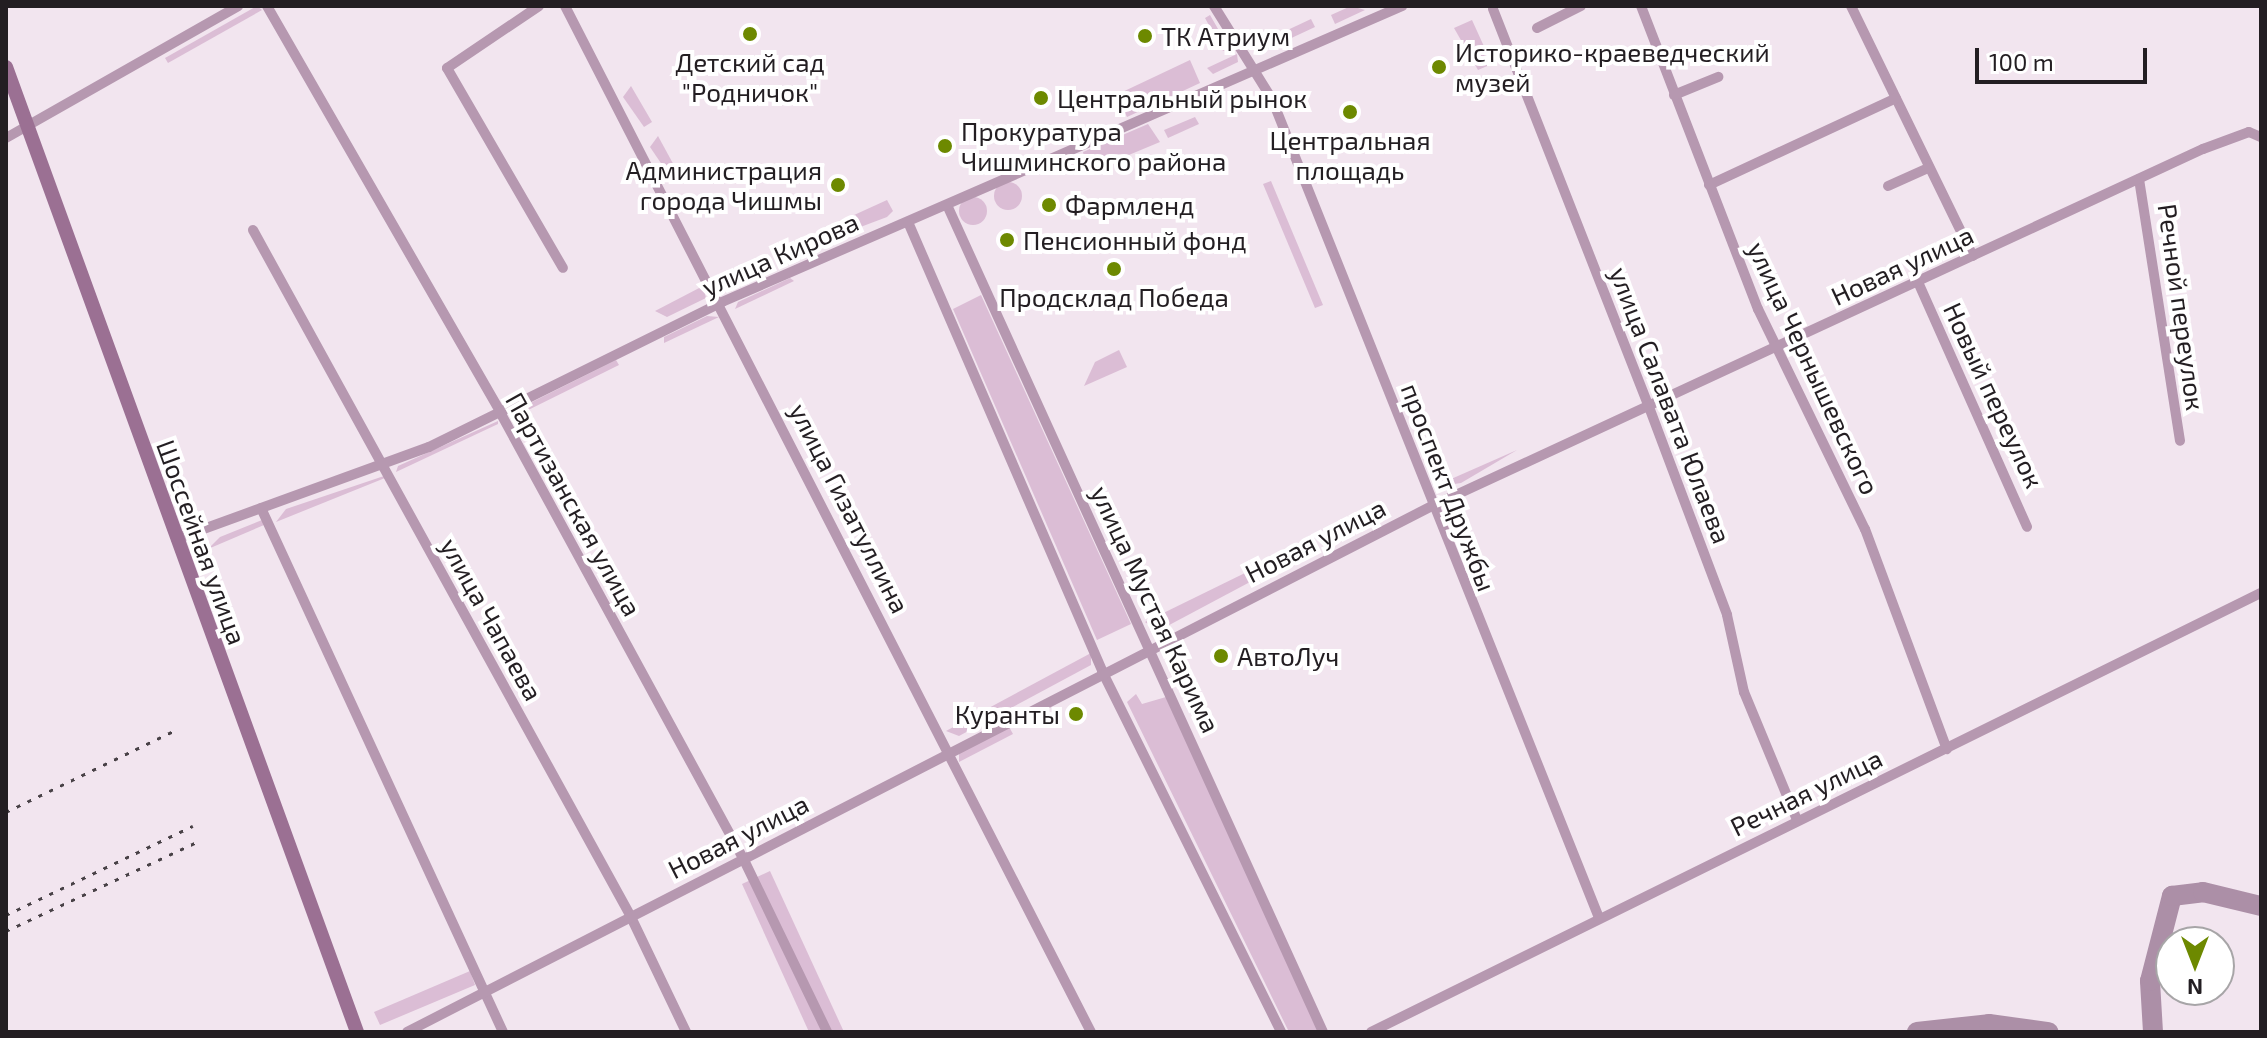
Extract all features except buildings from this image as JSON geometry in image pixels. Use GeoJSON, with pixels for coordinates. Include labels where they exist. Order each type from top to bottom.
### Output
{"type":"FeatureCollection","features":[{"type":"Feature","properties":{"kind":"main road","name":"Шоссейная улица"},"geometry":{"type":"LineString","coordinates":[[6,67],[357,1032]]}},
{"type":"Feature","properties":{"kind":"street"},"geometry":{"type":"LineString","coordinates":[[6,138],[238,6]]}},
{"type":"Feature","properties":{"kind":"street","name":"Партизанская улица"},"geometry":{"type":"LineString","coordinates":[[267,6],[500,412],[744,860],[827,1032]]}},
{"type":"Feature","properties":{"kind":"street"},"geometry":{"type":"LineString","coordinates":[[539,6],[447,68],[563,268]]}},
{"type":"Feature","properties":{"kind":"street","name":"улица Гизатуллина"},"geometry":{"type":"LineString","coordinates":[[565,6],[722,302],[1091,1032]]}},
{"type":"Feature","properties":{"kind":"street","name":"проспект Дружбы"},"geometry":{"type":"LineString","coordinates":[[1214,6],[1259,72],[1599,918]]}},
{"type":"Feature","properties":{"kind":"street","name":"улица Кирова"},"geometry":{"type":"LineString","coordinates":[[176,539],[381,464],[500,412],[722,302],[1259,72],[1402,6]]}},
{"type":"Feature","properties":{"kind":"street"},"geometry":{"type":"LineString","coordinates":[[1537,28],[1581,6]]}},
{"type":"Feature","properties":{"kind":"street","name":"улица Чернышевского"},"geometry":{"type":"LineString","coordinates":[[1641,6],[1709,185],[1776,347],[1865,529],[1947,749]]}},
{"type":"Feature","properties":{"kind":"street"},"geometry":{"type":"LineString","coordinates":[[1851,6],[1973,256]]}},
{"type":"Feature","properties":{"kind":"street","name":"улица Салавата Юлаева"},"geometry":{"type":"LineString","coordinates":[[1493,9],[1727,615],[1744,692],[1797,820]]}},
{"type":"Feature","properties":{"kind":"street"},"geometry":{"type":"LineString","coordinates":[[1674,95],[1718,77]]}},
{"type":"Feature","properties":{"kind":"street"},"geometry":{"type":"LineString","coordinates":[[1709,185],[1896,98]]}},
{"type":"Feature","properties":{"kind":"street","name":"Новая улица"},"geometry":{"type":"LineString","coordinates":[[407,1032],[486,994],[630,915],[744,860],[947,749],[1432,506],[2139,179],[2261,126]]}},
{"type":"Feature","properties":{"kind":"street"},"geometry":{"type":"LineString","coordinates":[[2249,132],[2261,137]]}},
{"type":"Feature","properties":{"kind":"street"},"geometry":{"type":"LineString","coordinates":[[1888,186],[1928,168]]}},
{"type":"Feature","properties":{"kind":"street","name":"Речной переулок"},"geometry":{"type":"LineString","coordinates":[[2139,179],[2180,441]]}},
{"type":"Feature","properties":{"kind":"street","name":"улица Мустая Карима"},"geometry":{"type":"LineString","coordinates":[[947,205],[1323,1032]]}},
{"type":"Feature","properties":{"kind":"street"},"geometry":{"type":"LineString","coordinates":[[908,222],[957,321],[1102,671],[1281,1032]]}},
{"type":"Feature","properties":{"kind":"street","name":"улица Чапаева"},"geometry":{"type":"LineString","coordinates":[[253,230],[630,915],[686,1032]]}},
{"type":"Feature","properties":{"kind":"street","name":"Новый переулок"},"geometry":{"type":"LineString","coordinates":[[1918,282],[2027,527]]}},
{"type":"Feature","properties":{"kind":"street"},"geometry":{"type":"LineString","coordinates":[[261,508],[503,1032]]}},
{"type":"Feature","properties":{"kind":"street","name":"Речная улица"},"geometry":{"type":"LineString","coordinates":[[1371,1032],[2261,593]]}},
{"type":"Feature","properties":{"kind":"shaded area"},"geometry":{"type":"Polygon","coordinates":[[[257,6],[262,10],[168,63],[165,58],[257,6]]]}},
{"type":"Feature","properties":{"kind":"shaded area"},"geometry":{"type":"Polygon","coordinates":[[[1351,6],[1365,10],[1335,24],[1331,15],[1351,6]]]}},
{"type":"Feature","properties":{"kind":"shaded area"},"geometry":{"type":"Polygon","coordinates":[[[1210,15],[1225,41],[1235,46],[1223,51],[1205,18],[1210,15]]]}},
{"type":"Feature","properties":{"kind":"shaded area"},"geometry":{"type":"Polygon","coordinates":[[[1311,19],[1315,27],[1266,50],[1262,42],[1311,19]]]}},
{"type":"Feature","properties":{"kind":"shaded area"},"geometry":{"type":"Polygon","coordinates":[[[1472,20],[1492,64],[1478,70],[1454,28],[1472,20]]]}},
{"type":"Feature","properties":{"kind":"shaded area"},"geometry":{"type":"Polygon","coordinates":[[[1237,54],[1238,62],[1213,74],[1207,68],[1237,54]]]}},
{"type":"Feature","properties":{"kind":"shaded area"},"geometry":{"type":"Polygon","coordinates":[[[1190,60],[1200,83],[1127,117],[1116,95],[1190,60]]]}},
{"type":"Feature","properties":{"kind":"shaded area"},"geometry":{"type":"Polygon","coordinates":[[[631,86],[652,122],[644,127],[623,97],[631,86]]]}},
{"type":"Feature","properties":{"kind":"shaded area"},"geometry":{"type":"Polygon","coordinates":[[[1195,117],[1199,124],[1168,138],[1164,130],[1195,117]]]}},
{"type":"Feature","properties":{"kind":"shaded area"},"geometry":{"type":"Polygon","coordinates":[[[1148,124],[1160,142],[1088,172],[1083,152],[1148,124]]]}},
{"type":"Feature","properties":{"kind":"shaded area"},"geometry":{"type":"Polygon","coordinates":[[[658,136],[682,180],[675,184],[650,147],[658,136]]]}},
{"type":"Feature","properties":{"kind":"shaded area"},"geometry":{"type":"Polygon","coordinates":[[[1271,181],[1323,305],[1315,308],[1263,184],[1271,181]]]}},
{"type":"Feature","properties":{"kind":"shaded area"},"geometry":{"type":"Polygon","coordinates":[[[1008,182],[1018,186],[1022,196],[1018,206],[1008,210],[998,206],[994,196],[998,186],[1008,182]]]}},
{"type":"Feature","properties":{"kind":"shaded area"},"geometry":{"type":"Polygon","coordinates":[[[973,197],[983,201],[987,211],[983,221],[973,225],[963,221],[959,211],[963,201],[973,197]]]}},
{"type":"Feature","properties":{"kind":"shaded area"},"geometry":{"type":"Polygon","coordinates":[[[887,200],[893,211],[887,217],[826,240],[819,231],[887,200]]]}},
{"type":"Feature","properties":{"kind":"shaded area"},"geometry":{"type":"Polygon","coordinates":[[[786,243],[793,246],[796,253],[793,260],[786,263],[779,260],[776,253],[779,246],[786,243]]]}},
{"type":"Feature","properties":{"kind":"shaded area"},"geometry":{"type":"Polygon","coordinates":[[[749,263],[755,275],[736,286],[719,277],[749,263]]]}},
{"type":"Feature","properties":{"kind":"shaded area"},"geometry":{"type":"Polygon","coordinates":[[[790,278],[794,281],[735,309],[738,302],[790,278]]]}},
{"type":"Feature","properties":{"kind":"shaded area"},"geometry":{"type":"Polygon","coordinates":[[[703,286],[706,298],[667,317],[655,311],[703,286]]]}},
{"type":"Feature","properties":{"kind":"shaded area"},"geometry":{"type":"Polygon","coordinates":[[[981,295],[1131,624],[1097,640],[953,309],[981,295]]]}},
{"type":"Feature","properties":{"kind":"shaded area"},"geometry":{"type":"Polygon","coordinates":[[[707,316],[719,317],[664,343],[664,337],[707,316]]]}},
{"type":"Feature","properties":{"kind":"shaded area"},"geometry":{"type":"Polygon","coordinates":[[[1119,350],[1127,367],[1084,386],[1095,362],[1119,350]]]}},
{"type":"Feature","properties":{"kind":"shaded area"},"geometry":{"type":"Polygon","coordinates":[[[616,360],[619,365],[512,418],[514,411],[616,360]]]}},
{"type":"Feature","properties":{"kind":"shaded area"},"geometry":{"type":"Polygon","coordinates":[[[498,421],[498,424],[396,472],[398,466],[498,421]]]}},
{"type":"Feature","properties":{"kind":"shaded area"},"geometry":{"type":"Polygon","coordinates":[[[1517,450],[1461,483],[1441,486],[1442,483],[1517,450]]]}},
{"type":"Feature","properties":{"kind":"shaded area"},"geometry":{"type":"Polygon","coordinates":[[[385,478],[276,522],[286,509],[385,478]]]}},
{"type":"Feature","properties":{"kind":"shaded area"},"geometry":{"type":"Polygon","coordinates":[[[1385,507],[1386,516],[1358,530],[1359,520],[1385,507]]]}},
{"type":"Feature","properties":{"kind":"shaded area"},"geometry":{"type":"Polygon","coordinates":[[[262,520],[264,525],[208,549],[220,537],[262,520]]]}},
{"type":"Feature","properties":{"kind":"shaded area"},"geometry":{"type":"Polygon","coordinates":[[[1245,573],[1250,582],[1158,631],[1145,622],[1245,573]]]}},
{"type":"Feature","properties":{"kind":"shaded area"},"geometry":{"type":"Polygon","coordinates":[[[1091,653],[1091,665],[959,736],[946,731],[1091,653]]]}},
{"type":"Feature","properties":{"kind":"shaded area"},"geometry":{"type":"Polygon","coordinates":[[[1136,694],[1142,704],[1166,697],[1319,1032],[1289,1032],[1127,702],[1136,694]]]}},
{"type":"Feature","properties":{"kind":"shaded area"},"geometry":{"type":"Polygon","coordinates":[[[1008,725],[1013,734],[959,762],[959,751],[1008,725]]]}},
{"type":"Feature","properties":{"kind":"shaded area"},"geometry":{"type":"Polygon","coordinates":[[[770,871],[844,1032],[809,1032],[742,884],[770,871]]]}},
{"type":"Feature","properties":{"kind":"shaded area"},"geometry":{"type":"Polygon","coordinates":[[[470,971],[475,985],[380,1025],[374,1012],[470,971]]]}},
{"type":"Feature","properties":{"kind":"waterway"},"geometry":{"type":"LineString","coordinates":[[2153,1032],[2150,981],[2172,896],[2203,892],[2261,906]]}},
{"type":"Feature","properties":{"kind":"waterway"},"geometry":{"type":"LineString","coordinates":[[1917,1032],[1989,1024],[2048,1032]]}},
{"type":"Feature","properties":{"kind":"railway"},"geometry":{"type":"LineString","coordinates":[[6,812],[178,729]]}},
{"type":"Feature","properties":{"kind":"railway"},"geometry":{"type":"LineString","coordinates":[[6,915],[193,826]]}},
{"type":"Feature","properties":{"kind":"railway"},"geometry":{"type":"LineString","coordinates":[[6,931],[201,840]]}},
{"type":"Feature","properties":{"kind":"place","name":"Детский сад \"Родничок\""},"geometry":{"type":"Point","coordinates":[750,34]}},
{"type":"Feature","properties":{"kind":"place","name":"ТК Атриум"},"geometry":{"type":"Point","coordinates":[1145,36]}},
{"type":"Feature","properties":{"kind":"place","name":"Историко-краеведческий музей"},"geometry":{"type":"Point","coordinates":[1439,67]}},
{"type":"Feature","properties":{"kind":"place","name":"Центральный рынок"},"geometry":{"type":"Point","coordinates":[1041,98]}},
{"type":"Feature","properties":{"kind":"place","name":"Центральная площадь"},"geometry":{"type":"Point","coordinates":[1350,112]}},
{"type":"Feature","properties":{"kind":"place","name":"Прокуратура Чишминского района"},"geometry":{"type":"Point","coordinates":[945,146]}},
{"type":"Feature","properties":{"kind":"place","name":"Администрация города Чишмы"},"geometry":{"type":"Point","coordinates":[838,185]}},
{"type":"Feature","properties":{"kind":"place","name":"Фармленд"},"geometry":{"type":"Point","coordinates":[1049,205]}},
{"type":"Feature","properties":{"kind":"place","name":"Пенсионный фонд"},"geometry":{"type":"Point","coordinates":[1007,240]}},
{"type":"Feature","properties":{"kind":"place","name":"Продсклад Победа"},"geometry":{"type":"Point","coordinates":[1114,269]}},
{"type":"Feature","properties":{"kind":"place","name":"АвтоЛуч"},"geometry":{"type":"Point","coordinates":[1221,656]}},
{"type":"Feature","properties":{"kind":"place","name":"Куранты"},"geometry":{"type":"Point","coordinates":[1076,714]}}]}
